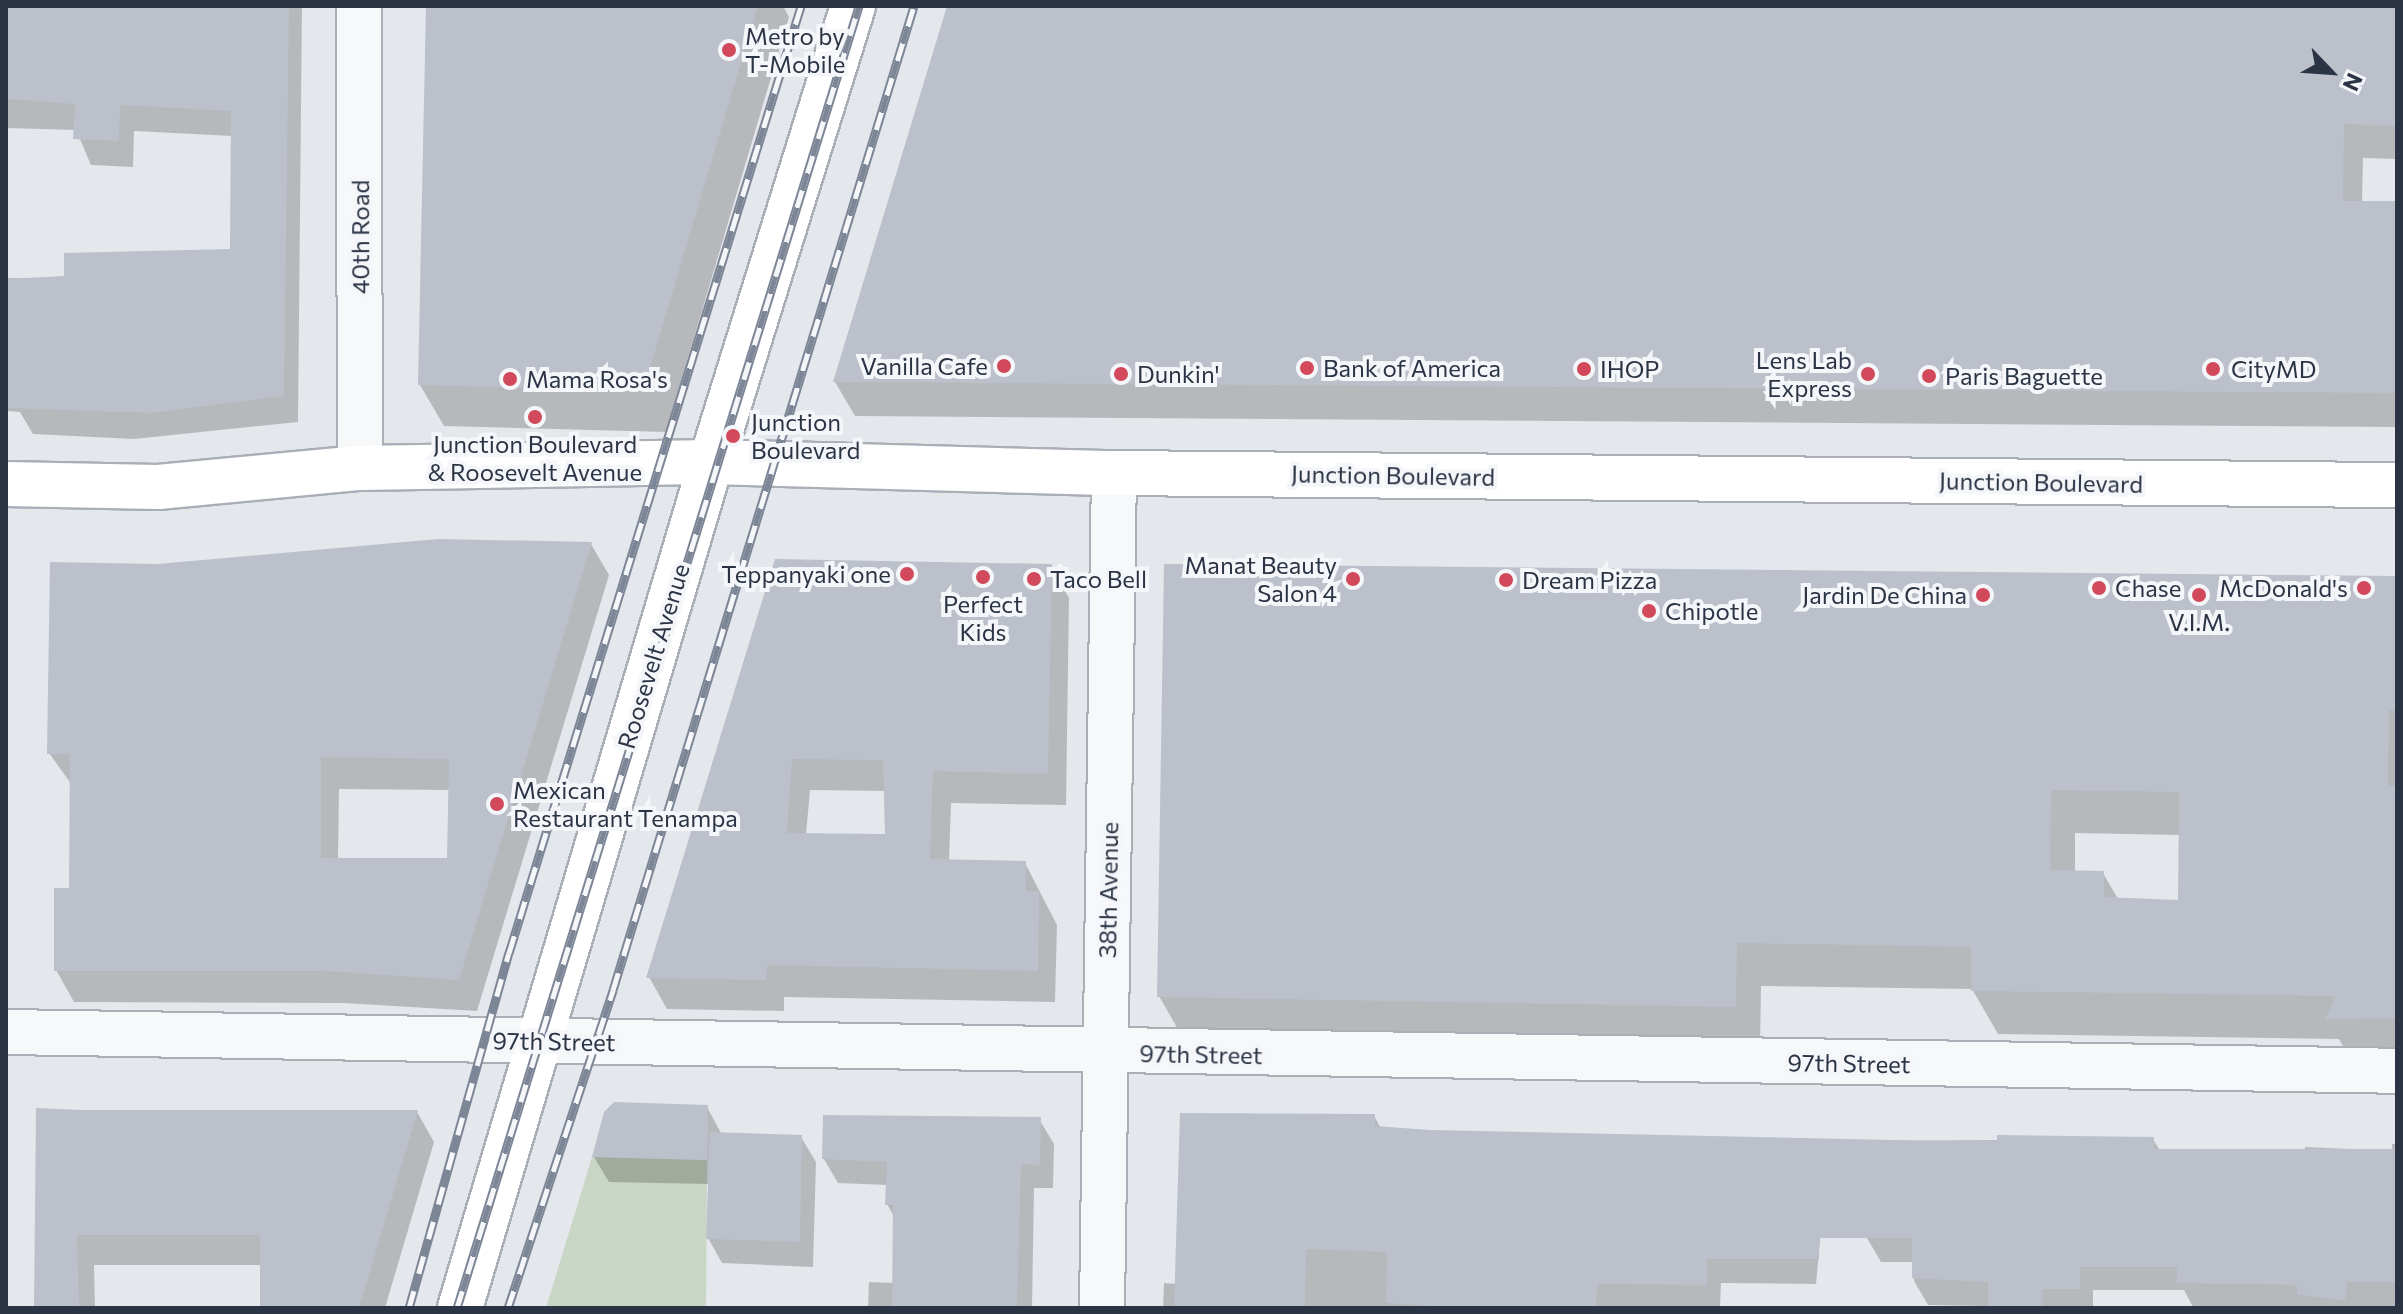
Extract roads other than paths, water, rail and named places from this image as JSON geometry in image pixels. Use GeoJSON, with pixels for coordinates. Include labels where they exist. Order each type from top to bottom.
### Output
{"type":"FeatureCollection","features":[{"type":"Feature","properties":{"kind":"main road","name":"Roosevelt Avenue"},"geometry":{"type":"LineString","coordinates":[[460,1308],[711,462],[853,6]]}},
{"type":"Feature","properties":{"kind":"main road","name":"Junction Boulevard"},"geometry":{"type":"LineString","coordinates":[[6,484],[158,487],[360,468],[711,462],[1114,473],[2397,485]]}},
{"type":"Feature","properties":{"kind":"street","name":"40th Road"},"geometry":{"type":"LineString","coordinates":[[359,6],[360,468]]}},
{"type":"Feature","properties":{"kind":"street","name":"38th Avenue"},"geometry":{"type":"LineString","coordinates":[[1102,1308],[1114,473]]}},
{"type":"Feature","properties":{"kind":"street","name":"97th Street"},"geometry":{"type":"LineString","coordinates":[[6,1032],[1106,1053],[2397,1071]]}},
{"type":"Feature","properties":{"kind":"railway"},"geometry":{"type":"LineString","coordinates":[[409,1308],[509,953],[801,6]]}},
{"type":"Feature","properties":{"kind":"railway"},"geometry":{"type":"LineString","coordinates":[[457,1308],[859,6]]}},
{"type":"Feature","properties":{"kind":"railway"},"geometry":{"type":"LineString","coordinates":[[508,1308],[613,990],[914,6]]}},
{"type":"Feature","properties":{"kind":"place","name":"Metro by T-Mobile"},"geometry":{"type":"Point","coordinates":[729,50]}},
{"type":"Feature","properties":{"kind":"place","name":"Vanilla Cafe"},"geometry":{"type":"Point","coordinates":[1004,366]}},
{"type":"Feature","properties":{"kind":"place","name":"Bank of America"},"geometry":{"type":"Point","coordinates":[1307,368]}},
{"type":"Feature","properties":{"kind":"place","name":"IHOP"},"geometry":{"type":"Point","coordinates":[1584,369]}},
{"type":"Feature","properties":{"kind":"place","name":"CityMD"},"geometry":{"type":"Point","coordinates":[2213,369]}},
{"type":"Feature","properties":{"kind":"place","name":"Dunkin'"},"geometry":{"type":"Point","coordinates":[1121,374]}},
{"type":"Feature","properties":{"kind":"place","name":"Lens Lab Express"},"geometry":{"type":"Point","coordinates":[1868,374]}},
{"type":"Feature","properties":{"kind":"place","name":"Paris Baguette"},"geometry":{"type":"Point","coordinates":[1929,376]}},
{"type":"Feature","properties":{"kind":"place","name":"Mama Rosa's"},"geometry":{"type":"Point","coordinates":[510,379]}},
{"type":"Feature","properties":{"kind":"place","name":"Junction Boulevard & Roosevelt Avenue"},"geometry":{"type":"Point","coordinates":[535,417]}},
{"type":"Feature","properties":{"kind":"place","name":"Junction Boulevard"},"geometry":{"type":"Point","coordinates":[733,436]}},
{"type":"Feature","properties":{"kind":"place","name":"Teppanyaki one"},"geometry":{"type":"Point","coordinates":[907,574]}},
{"type":"Feature","properties":{"kind":"place","name":"Perfect Kids"},"geometry":{"type":"Point","coordinates":[983,577]}},
{"type":"Feature","properties":{"kind":"place","name":"Taco Bell"},"geometry":{"type":"Point","coordinates":[1034,579]}},
{"type":"Feature","properties":{"kind":"place","name":"Manat Beauty Salon 4"},"geometry":{"type":"Point","coordinates":[1353,579]}},
{"type":"Feature","properties":{"kind":"place","name":"Dream Pizza"},"geometry":{"type":"Point","coordinates":[1506,580]}},
{"type":"Feature","properties":{"kind":"place","name":"Chase"},"geometry":{"type":"Point","coordinates":[2099,588]}},
{"type":"Feature","properties":{"kind":"place","name":"McDonald's"},"geometry":{"type":"Point","coordinates":[2364,588]}},
{"type":"Feature","properties":{"kind":"place","name":"Jardin De China"},"geometry":{"type":"Point","coordinates":[1983,595]}},
{"type":"Feature","properties":{"kind":"place","name":"V.I.M."},"geometry":{"type":"Point","coordinates":[2199,595]}},
{"type":"Feature","properties":{"kind":"place","name":"Chipotle"},"geometry":{"type":"Point","coordinates":[1649,611]}},
{"type":"Feature","properties":{"kind":"place","name":"Mexican Restaurant Tenampa"},"geometry":{"type":"Point","coordinates":[497,804]}}]}
